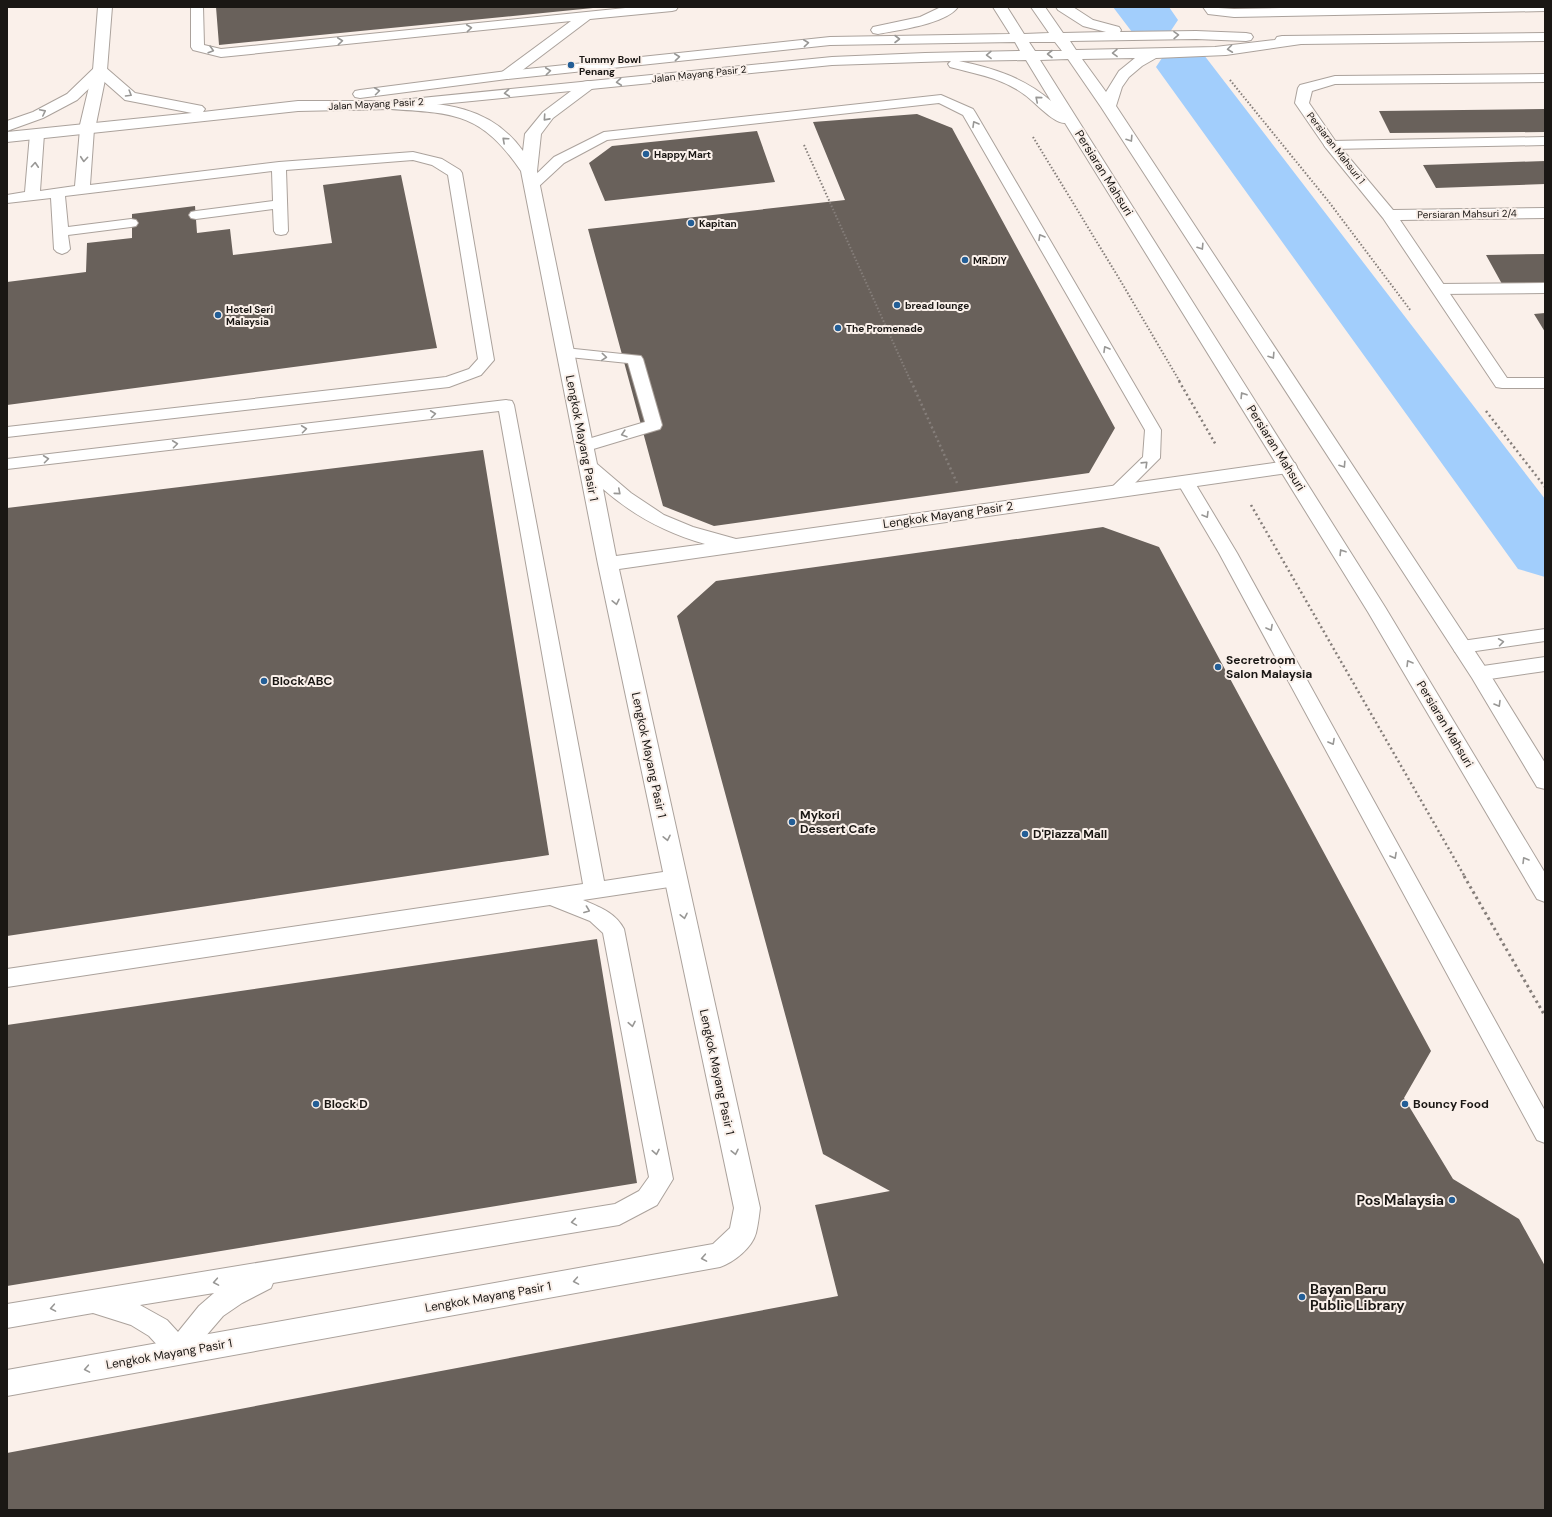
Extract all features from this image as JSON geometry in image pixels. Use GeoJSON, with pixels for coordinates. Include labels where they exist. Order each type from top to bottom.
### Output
{"type":"FeatureCollection","features":[{"type":"Feature","properties":{"kind":"street"},"geometry":{"type":"LineString","coordinates":[[87,129],[100,70],[105,7]]}},
{"type":"Feature","properties":{"kind":"street"},"geometry":{"type":"LineString","coordinates":[[830,41],[927,18],[946,11],[951,7]]}},
{"type":"Feature","properties":{"kind":"street","name":"Persiaran Mahsuri"},"geometry":{"type":"LineString","coordinates":[[1000,7],[1378,612],[1545,893]]}},
{"type":"Feature","properties":{"kind":"street"},"geometry":{"type":"LineString","coordinates":[[1038,7],[1058,38],[1108,106],[1462,647],[1481,673],[1545,781]]}},
{"type":"Feature","properties":{"kind":"street"},"geometry":{"type":"LineString","coordinates":[[1063,7],[1088,23],[1137,36]]}},
{"type":"Feature","properties":{"kind":"street"},"geometry":{"type":"LineString","coordinates":[[1210,7],[1213,11],[1234,13],[1545,7]]}},
{"type":"Feature","properties":{"kind":"street"},"geometry":{"type":"LineString","coordinates":[[1058,38],[1214,35],[1296,41],[1545,37]]}},
{"type":"Feature","properties":{"kind":"street","name":"Jalan Mayang Pasir 2"},"geometry":{"type":"LineString","coordinates":[[7,137],[298,106],[371,92],[507,75],[830,41],[1058,38]]}},
{"type":"Feature","properties":{"kind":"street"},"geometry":{"type":"LineString","coordinates":[[1071,54],[1212,51],[1296,41]]}},
{"type":"Feature","properties":{"kind":"street"},"geometry":{"type":"LineString","coordinates":[[1108,106],[1115,87],[1126,71],[1136,63],[1154,53]]}},
{"type":"Feature","properties":{"kind":"street","name":"Jalan Mayang Pasir 2"},"geometry":{"type":"LineString","coordinates":[[298,106],[391,105],[832,61],[880,58],[1071,54]]}},
{"type":"Feature","properties":{"kind":"street"},"geometry":{"type":"LineString","coordinates":[[880,58],[952,64],[997,74],[1027,89],[1079,133]]}},
{"type":"Feature","properties":{"kind":"street"},"geometry":{"type":"LineString","coordinates":[[100,70],[130,97],[193,108],[265,110]]}},
{"type":"Feature","properties":{"kind":"street"},"geometry":{"type":"LineString","coordinates":[[7,126],[38,115],[72,97],[100,70]]}},
{"type":"Feature","properties":{"kind":"street","name":"Persiaran Mahsuri 1"},"geometry":{"type":"LineString","coordinates":[[1545,78],[1335,80],[1305,88],[1302,103],[1331,145],[1390,215],[1502,383],[1545,383]]}},
{"type":"Feature","properties":{"kind":"street","name":"Lengkok Mayang Pasir 1"},"geometry":{"type":"LineString","coordinates":[[7,1383],[720,1255],[742,1234],[747,1208],[608,564],[530,178],[533,134],[548,115],[588,85]]}},
{"type":"Feature","properties":{"kind":"street","name":"Lengkok Mayang Pasir 1"},"geometry":{"type":"LineString","coordinates":[[391,105],[441,108],[472,116],[491,128],[511,146],[530,178]]}},
{"type":"Feature","properties":{"kind":"street","name":"Persiaran Mahsuri 2/4"},"geometry":{"type":"LineString","coordinates":[[1390,215],[1545,213]]}},
{"type":"Feature","properties":{"kind":"street"},"geometry":{"type":"LineString","coordinates":[[588,466],[625,498],[648,514],[677,529],[737,545]]}},
{"type":"Feature","properties":{"kind":"street","name":"Lengkok Mayang Pasir 2"},"geometry":{"type":"LineString","coordinates":[[608,564],[1288,467]]}},
{"type":"Feature","properties":{"kind":"lane"},"geometry":{"type":"LineString","coordinates":[[197,7],[198,47],[221,53],[672,7]]}},
{"type":"Feature","properties":{"kind":"lane"},"geometry":{"type":"LineString","coordinates":[[507,75],[586,16]]}},
{"type":"Feature","properties":{"kind":"lane"},"geometry":{"type":"LineString","coordinates":[[530,178],[558,160],[604,136],[941,99],[968,112],[1153,430],[1150,458],[1117,491]]}},
{"type":"Feature","properties":{"kind":"lane"},"geometry":{"type":"LineString","coordinates":[[82,190],[87,129]]}},
{"type":"Feature","properties":{"kind":"lane"},"geometry":{"type":"LineString","coordinates":[[32,196],[37,134]]}},
{"type":"Feature","properties":{"kind":"lane"},"geometry":{"type":"LineString","coordinates":[[1331,145],[1545,141]]}},
{"type":"Feature","properties":{"kind":"lane"},"geometry":{"type":"LineString","coordinates":[[7,199],[279,166],[413,156],[437,162],[455,173],[486,360],[475,372],[449,382],[7,432]]}},
{"type":"Feature","properties":{"kind":"lane"},"geometry":{"type":"LineString","coordinates":[[279,166],[281,231]]}},
{"type":"Feature","properties":{"kind":"lane"},"geometry":{"type":"LineString","coordinates":[[58,193],[62,249]]}},
{"type":"Feature","properties":{"kind":"lane"},"geometry":{"type":"LineString","coordinates":[[196,215],[280,204]]}},
{"type":"Feature","properties":{"kind":"lane"},"geometry":{"type":"LineString","coordinates":[[61,232],[132,223]]}},
{"type":"Feature","properties":{"kind":"lane"},"geometry":{"type":"LineString","coordinates":[[1439,289],[1545,288]]}},
{"type":"Feature","properties":{"kind":"lane"},"geometry":{"type":"LineString","coordinates":[[566,353],[635,359],[654,425],[584,446]]}},
{"type":"Feature","properties":{"kind":"lane"},"geometry":{"type":"LineString","coordinates":[[7,464],[506,405],[595,890]]}},
{"type":"Feature","properties":{"kind":"lane"},"geometry":{"type":"LineString","coordinates":[[1186,482],[1228,552],[1545,1133]]}},
{"type":"Feature","properties":{"kind":"lane"},"geometry":{"type":"LineString","coordinates":[[1462,647],[1545,635]]}},
{"type":"Feature","properties":{"kind":"lane"},"geometry":{"type":"LineString","coordinates":[[1481,673],[1545,664]]}},
{"type":"Feature","properties":{"kind":"lane"},"geometry":{"type":"LineString","coordinates":[[7,978],[676,878]]}},
{"type":"Feature","properties":{"kind":"lane"},"geometry":{"type":"LineString","coordinates":[[7,1316],[619,1214],[648,1198],[661,1179],[613,929],[598,915],[550,896]]}},
{"type":"Feature","properties":{"kind":"lane"},"geometry":{"type":"LineString","coordinates":[[92,1302],[138,1316],[158,1328],[180,1352],[206,1316],[229,1297],[282,1270]]}},
{"type":"Feature","properties":{"kind":"path"},"geometry":{"type":"LineString","coordinates":[[1212,51],[1220,68],[1329,202],[1413,313]]}},
{"type":"Feature","properties":{"kind":"path"},"geometry":{"type":"LineString","coordinates":[[791,115],[971,512]]}},
{"type":"Feature","properties":{"kind":"path"},"geometry":{"type":"LineString","coordinates":[[1033,137],[1120,280],[1234,475],[1545,1016]]}},
{"type":"Feature","properties":{"kind":"path"},"geometry":{"type":"LineString","coordinates":[[1484,408],[1545,487]]}},
{"type":"Feature","properties":{"kind":"building"},"geometry":{"type":"Polygon","coordinates":[[[216,7],[593,7],[593,8],[219,45],[216,7]]]}},
{"type":"Feature","properties":{"kind":"building"},"geometry":{"type":"Polygon","coordinates":[[[1545,109],[1545,132],[1390,133],[1379,111],[1545,109]]]}},
{"type":"Feature","properties":{"kind":"building","name":"The Promenade"},"geometry":{"type":"Polygon","coordinates":[[[917,114],[952,128],[1115,428],[1089,473],[714,526],[663,506],[588,229],[845,200],[813,122],[917,114]]]}},
{"type":"Feature","properties":{"kind":"building"},"geometry":{"type":"Polygon","coordinates":[[[757,131],[775,182],[605,201],[589,163],[612,146],[757,131]]]}},
{"type":"Feature","properties":{"kind":"building"},"geometry":{"type":"Polygon","coordinates":[[[1545,161],[1545,184],[1436,188],[1423,165],[1545,161]]]}},
{"type":"Feature","properties":{"kind":"building","name":"Hotel Seri Malaysia"},"geometry":{"type":"Polygon","coordinates":[[[401,175],[437,348],[7,405],[7,282],[86,272],[87,243],[132,238],[132,214],[195,206],[197,233],[230,229],[233,255],[332,243],[323,185],[401,175]]]}},
{"type":"Feature","properties":{"kind":"building"},"geometry":{"type":"Polygon","coordinates":[[[1545,254],[1545,283],[1502,284],[1486,255],[1545,254]]]}},
{"type":"Feature","properties":{"kind":"building"},"geometry":{"type":"Polygon","coordinates":[[[1545,313],[1545,332],[1534,314],[1545,313]]]}},
{"type":"Feature","properties":{"kind":"building","name":"Block ABC"},"geometry":{"type":"Polygon","coordinates":[[[483,450],[549,855],[7,936],[7,508],[483,450]]]}},
{"type":"Feature","properties":{"kind":"building","name":"D'Piazza Mall"},"geometry":{"type":"Polygon","coordinates":[[[1103,527],[1159,547],[1431,1051],[1404,1098],[1453,1179],[1519,1219],[1545,1266],[1545,1510],[7,1510],[7,1453],[838,1296],[815,1205],[890,1191],[823,1154],[677,616],[716,581],[1103,527]]]}},
{"type":"Feature","properties":{"kind":"building","name":"Block D"},"geometry":{"type":"Polygon","coordinates":[[[597,939],[637,1183],[7,1286],[7,1025],[597,939]]]}},
{"type":"Feature","properties":{"kind":"waterway"},"geometry":{"type":"LineString","coordinates":[[1140,7],[1151,20]]}},
{"type":"Feature","properties":{"kind":"waterway"},"geometry":{"type":"LineString","coordinates":[[1184,67],[1545,552]]}},
{"type":"Feature","properties":{"kind":"place","name":"Tummy Bowl Penang"},"geometry":{"type":"Point","coordinates":[571,65]}},
{"type":"Feature","properties":{"kind":"place","name":"Happy Mart"},"geometry":{"type":"Point","coordinates":[646,154]}},
{"type":"Feature","properties":{"kind":"place","name":"Kapitan"},"geometry":{"type":"Point","coordinates":[691,223]}},
{"type":"Feature","properties":{"kind":"place","name":"MR.DIY"},"geometry":{"type":"Point","coordinates":[965,260]}},
{"type":"Feature","properties":{"kind":"place","name":"bread lounge"},"geometry":{"type":"Point","coordinates":[897,305]}},
{"type":"Feature","properties":{"kind":"place","name":"Hotel Seri Malaysia"},"geometry":{"type":"Point","coordinates":[218,315]}},
{"type":"Feature","properties":{"kind":"place","name":"The Promenade"},"geometry":{"type":"Point","coordinates":[838,328]}},
{"type":"Feature","properties":{"kind":"place","name":"Secretroom Salon Malaysia"},"geometry":{"type":"Point","coordinates":[1218,667]}},
{"type":"Feature","properties":{"kind":"place","name":"Block ABC"},"geometry":{"type":"Point","coordinates":[264,681]}},
{"type":"Feature","properties":{"kind":"place","name":"Mykori Dessert Cafe"},"geometry":{"type":"Point","coordinates":[792,822]}},
{"type":"Feature","properties":{"kind":"place","name":"D'Piazza Mall"},"geometry":{"type":"Point","coordinates":[1025,834]}},
{"type":"Feature","properties":{"kind":"place","name":"Block D"},"geometry":{"type":"Point","coordinates":[316,1104]}},
{"type":"Feature","properties":{"kind":"place","name":"Bouncy Food"},"geometry":{"type":"Point","coordinates":[1405,1104]}},
{"type":"Feature","properties":{"kind":"place","name":"Pos Malaysia"},"geometry":{"type":"Point","coordinates":[1452,1200]}},
{"type":"Feature","properties":{"kind":"place","name":"Bayan Baru Public Library"},"geometry":{"type":"Point","coordinates":[1302,1297]}}]}
